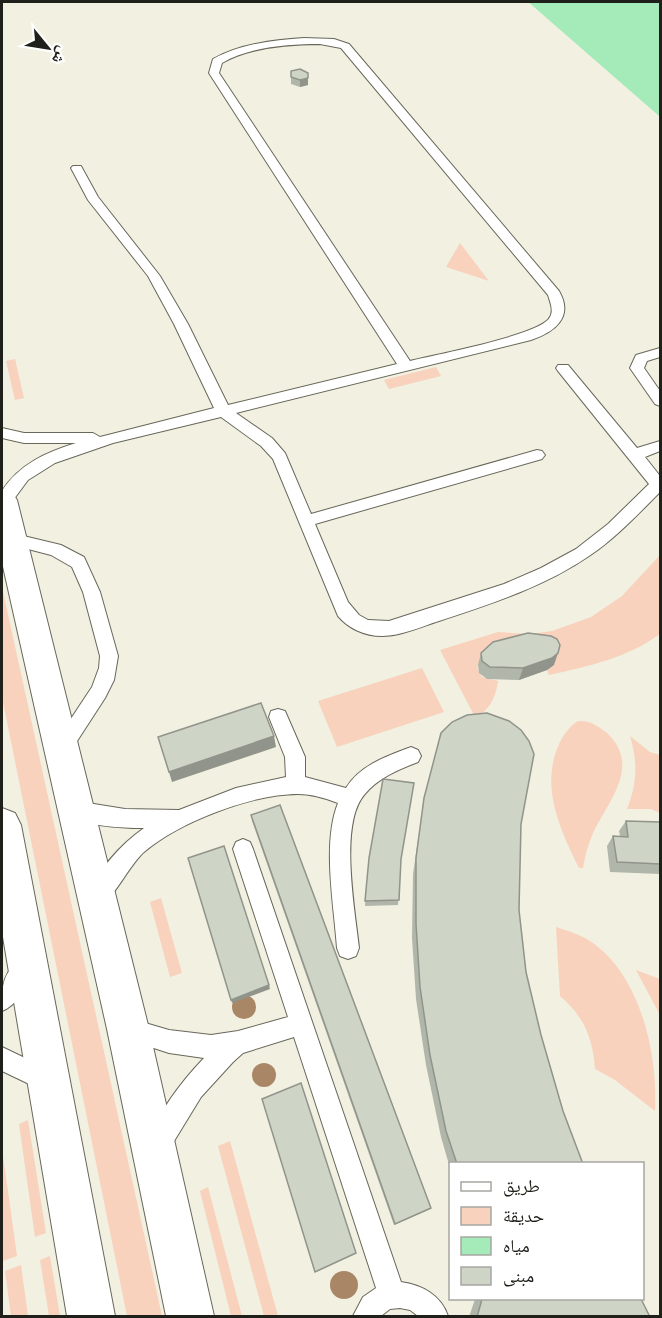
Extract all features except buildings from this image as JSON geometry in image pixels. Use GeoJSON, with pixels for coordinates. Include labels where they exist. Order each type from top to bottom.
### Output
{"type":"FeatureCollection","features":[{"type":"Feature","properties":{"kind":"street"},"geometry":{"type":"LineString","coordinates":[[2,502],[128,1029],[190,1317]]}},
{"type":"Feature","properties":{"kind":"street"},"geometry":{"type":"LineString","coordinates":[[2,825],[91,1317]]}},
{"type":"Feature","properties":{"kind":"lane"},"geometry":{"type":"LineString","coordinates":[[2,502],[14,483],[33,467],[54,456],[113,438],[224,410],[406,366],[539,333],[556,320],[559,303],[554,294],[345,46],[327,40],[307,40],[234,53],[222,58],[214,65],[213,73],[406,366]]}},
{"type":"Feature","properties":{"kind":"lane"},"geometry":{"type":"LineString","coordinates":[[77,168],[92,198],[153,275],[185,333],[216,399],[224,410],[273,447],[280,457],[345,613],[360,625],[384,629],[396,628],[504,592],[559,567],[605,536],[659,484],[563,368]]}},
{"type":"Feature","properties":{"kind":"lane"},"geometry":{"type":"LineString","coordinates":[[660,352],[641,358],[637,368],[660,400]]}},
{"type":"Feature","properties":{"kind":"lane"},"geometry":{"type":"LineString","coordinates":[[2,433],[40,439],[113,438]]}},
{"type":"Feature","properties":{"kind":"lane"},"geometry":{"type":"LineString","coordinates":[[634,455],[660,446]]}},
{"type":"Feature","properties":{"kind":"lane"},"geometry":{"type":"LineString","coordinates":[[306,521],[537,455]]}},
{"type":"Feature","properties":{"kind":"lane"},"geometry":{"type":"LineString","coordinates":[[11,539],[59,552],[78,562],[85,575],[110,656],[105,682],[61,749]]}},
{"type":"Feature","properties":{"kind":"lane"},"geometry":{"type":"LineString","coordinates":[[278,717],[295,757],[296,785]]}},
{"type":"Feature","properties":{"kind":"lane"},"geometry":{"type":"LineString","coordinates":[[348,948],[339,832],[344,810],[357,788],[379,769],[411,756]]}},
{"type":"Feature","properties":{"kind":"lane"},"geometry":{"type":"LineString","coordinates":[[97,898],[123,860],[138,844],[180,817],[259,791],[296,785],[323,789],[349,799]]}},
{"type":"Feature","properties":{"kind":"lane"},"geometry":{"type":"LineString","coordinates":[[75,810],[134,819],[180,817]]}},
{"type":"Feature","properties":{"kind":"lane"},"geometry":{"type":"LineString","coordinates":[[243,849],[392,1294]]}},
{"type":"Feature","properties":{"kind":"lane"},"geometry":{"type":"LineString","coordinates":[[2,1000],[28,966]]}},
{"type":"Feature","properties":{"kind":"lane"},"geometry":{"type":"LineString","coordinates":[[128,1029],[173,1042],[220,1045],[237,1043],[301,1024]]}},
{"type":"Feature","properties":{"kind":"lane"},"geometry":{"type":"LineString","coordinates":[[154,1153],[184,1097],[202,1075],[237,1043]]}},
{"type":"Feature","properties":{"kind":"lane"},"geometry":{"type":"LineString","coordinates":[[2,1059],[50,1082]]}},
{"type":"Feature","properties":{"kind":"lane"},"geometry":{"type":"LineString","coordinates":[[366,1317],[382,1298],[392,1294],[414,1296],[424,1303],[435,1317]]}},
{"type":"Feature","properties":{"kind":"green space"},"geometry":{"type":"Polygon","coordinates":[[[460,243],[489,281],[446,267],[460,243]]]}},
{"type":"Feature","properties":{"kind":"green space"},"geometry":{"type":"Polygon","coordinates":[[[15,359],[24,398],[15,400],[6,361],[15,359]]]}},
{"type":"Feature","properties":{"kind":"green space"},"geometry":{"type":"Polygon","coordinates":[[[436,367],[441,376],[389,389],[384,380],[436,367]]]}},
{"type":"Feature","properties":{"kind":"green space"},"geometry":{"type":"Polygon","coordinates":[[[660,555],[660,634],[621,655],[549,675],[547,670],[554,665],[556,657],[480,662],[477,668],[482,677],[498,681],[491,702],[485,711],[475,717],[440,650],[498,632],[530,634],[552,631],[591,617],[622,596],[660,555]]]}},
{"type":"Feature","properties":{"kind":"green space"},"geometry":{"type":"Polygon","coordinates":[[[2,587],[162,1316],[127,1316],[2,697],[2,587]]]}},
{"type":"Feature","properties":{"kind":"green space"},"geometry":{"type":"Polygon","coordinates":[[[422,668],[444,712],[337,747],[318,701],[422,668]]]}},
{"type":"Feature","properties":{"kind":"green space"},"geometry":{"type":"Polygon","coordinates":[[[578,721],[590,723],[607,733],[617,745],[622,758],[619,783],[591,837],[583,868],[579,868],[559,823],[554,807],[551,775],[560,742],[572,725],[578,721]]]}},
{"type":"Feature","properties":{"kind":"green space"},"geometry":{"type":"Polygon","coordinates":[[[630,736],[650,752],[660,755],[660,813],[651,809],[627,809],[633,791],[635,773],[630,736]]]}},
{"type":"Feature","properties":{"kind":"green space"},"geometry":{"type":"Polygon","coordinates":[[[161,898],[182,973],[170,977],[150,902],[161,898]]]}},
{"type":"Feature","properties":{"kind":"green space"},"geometry":{"type":"Polygon","coordinates":[[[556,927],[590,941],[608,956],[634,995],[649,1041],[653,1065],[655,1111],[615,1080],[595,1069],[586,1029],[575,1012],[560,996],[556,927]]]}},
{"type":"Feature","properties":{"kind":"green space"},"geometry":{"type":"Polygon","coordinates":[[[636,970],[660,979],[660,1015],[636,970]]]}},
{"type":"Feature","properties":{"kind":"green space"},"geometry":{"type":"Polygon","coordinates":[[[28,1120],[46,1233],[35,1237],[19,1124],[28,1120]]]}},
{"type":"Feature","properties":{"kind":"green space"},"geometry":{"type":"Polygon","coordinates":[[[230,1141],[278,1316],[264,1316],[218,1146],[230,1141]]]}},
{"type":"Feature","properties":{"kind":"green space"},"geometry":{"type":"Polygon","coordinates":[[[2,1148],[17,1256],[3,1261],[2,1249],[2,1148]]]}},
{"type":"Feature","properties":{"kind":"green space"},"geometry":{"type":"Polygon","coordinates":[[[208,1187],[242,1316],[231,1316],[200,1191],[208,1187]]]}},
{"type":"Feature","properties":{"kind":"green space"},"geometry":{"type":"Polygon","coordinates":[[[50,1256],[60,1316],[49,1316],[40,1260],[50,1256]]]}},
{"type":"Feature","properties":{"kind":"green space"},"geometry":{"type":"Polygon","coordinates":[[[21,1265],[28,1316],[11,1316],[5,1271],[21,1265]]]}},
{"type":"Feature","properties":{"kind":"water"},"geometry":{"type":"Polygon","coordinates":[[[528,2],[660,2],[660,117],[528,2]]]}},
{"type":"Feature","properties":{"kind":"pier"},"geometry":{"type":"Polygon","coordinates":[[[525,2],[528,2],[660,117],[660,120],[525,2]]]}}]}
